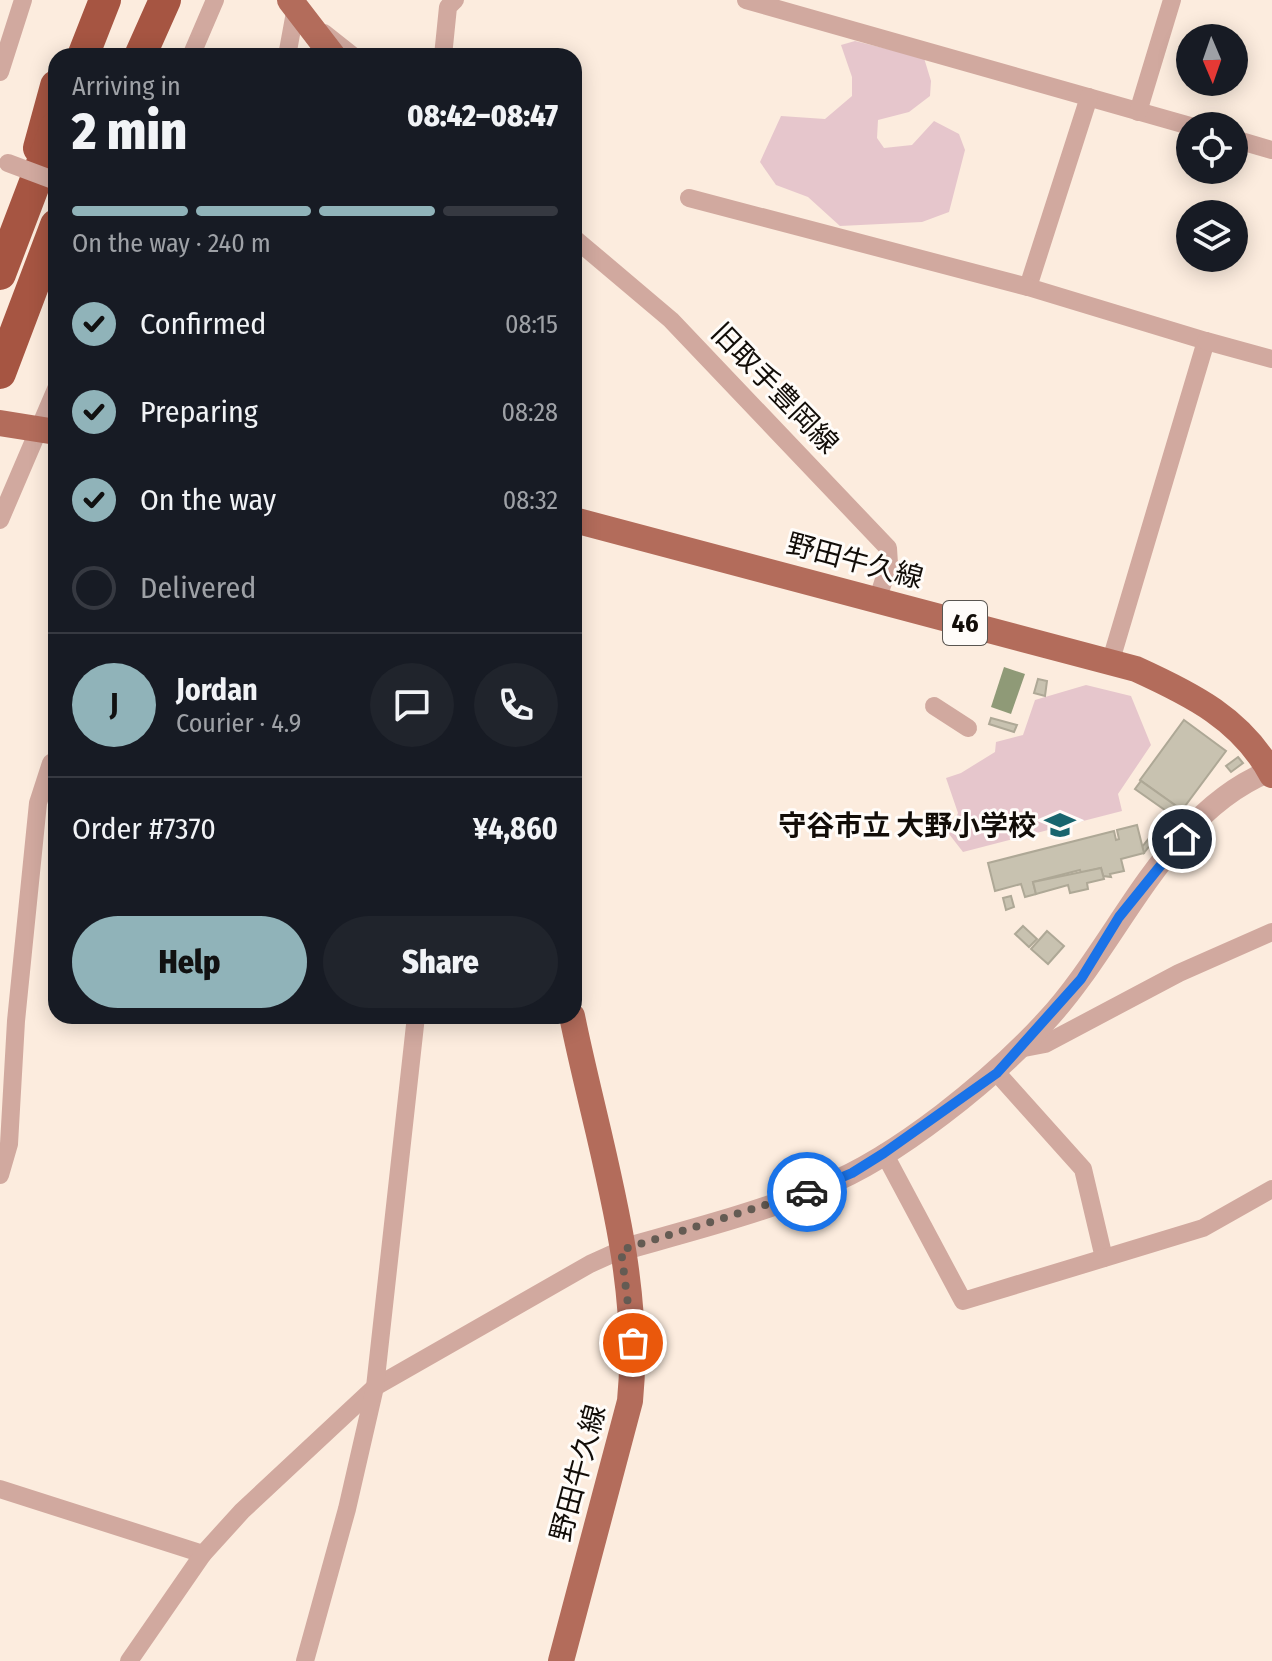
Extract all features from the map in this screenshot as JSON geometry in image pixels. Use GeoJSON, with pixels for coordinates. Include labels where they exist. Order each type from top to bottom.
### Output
{"type":"FeatureCollection","features":[{"type":"Feature","properties":{"kind":"highway"},"geometry":{"type":"LineString","coordinates":[[66,48],[81,0]]}},
{"type":"Feature","properties":{"kind":"highway"},"geometry":{"type":"LineString","coordinates":[[86,48],[105,0]]}},
{"type":"Feature","properties":{"kind":"highway"},"geometry":{"type":"LineString","coordinates":[[123,48],[141,0]]}},
{"type":"Feature","properties":{"kind":"highway"},"geometry":{"type":"LineString","coordinates":[[144,48],[165,0]]}},
{"type":"Feature","properties":{"kind":"highway"},"geometry":{"type":"LineString","coordinates":[[14,235],[48,114]]}},
{"type":"Feature","properties":{"kind":"highway"},"geometry":{"type":"LineString","coordinates":[[0,274],[48,148]]}},
{"type":"Feature","properties":{"kind":"highway"},"geometry":{"type":"LineString","coordinates":[[5,360],[48,246]]}},
{"type":"Feature","properties":{"kind":"highway"},"geometry":{"type":"LineString","coordinates":[[5,360],[48,262]]}},
{"type":"Feature","properties":{"kind":"main road"},"geometry":{"type":"LineString","coordinates":[[297,9],[327,48]]}},
{"type":"Feature","properties":{"kind":"main road","name":"野田牛久線"},"geometry":{"type":"LineString","coordinates":[[582,522],[1111,660],[1156,678],[1219,711],[1271,772]]}},
{"type":"Feature","properties":{"kind":"main road","name":"野田牛久線"},"geometry":{"type":"LineString","coordinates":[[561,1661],[630,1401],[633,1343],[621,1250],[574,1024]]}},
{"type":"Feature","properties":{"kind":"street"},"geometry":{"type":"LineString","coordinates":[[0,72],[23,0]]}},
{"type":"Feature","properties":{"kind":"street"},"geometry":{"type":"LineString","coordinates":[[194,48],[215,0]]}},
{"type":"Feature","properties":{"kind":"street"},"geometry":{"type":"LineString","coordinates":[[746,0],[1176,122]]}},
{"type":"Feature","properties":{"kind":"street"},"geometry":{"type":"LineString","coordinates":[[1138,112],[1172,0]]}},
{"type":"Feature","properties":{"kind":"street"},"geometry":{"type":"LineString","coordinates":[[444,48],[450,2]]}},
{"type":"Feature","properties":{"kind":"street"},"geometry":{"type":"LineString","coordinates":[[289,48],[297,9],[343,48]]}},
{"type":"Feature","properties":{"kind":"street"},"geometry":{"type":"LineString","coordinates":[[1028,287],[1089,97]]}},
{"type":"Feature","properties":{"kind":"street"},"geometry":{"type":"LineString","coordinates":[[1248,143],[1272,150]]}},
{"type":"Feature","properties":{"kind":"street"},"geometry":{"type":"LineString","coordinates":[[4,162],[48,178]]}},
{"type":"Feature","properties":{"kind":"street"},"geometry":{"type":"LineString","coordinates":[[689,198],[1028,287],[1272,359]]}},
{"type":"Feature","properties":{"kind":"street","name":"旧取手豊岡線"},"geometry":{"type":"LineString","coordinates":[[582,245],[671,320],[888,548],[889,564],[877,601]]}},
{"type":"Feature","properties":{"kind":"street"},"geometry":{"type":"LineString","coordinates":[[1111,660],[1206,341]]}},
{"type":"Feature","properties":{"kind":"street"},"geometry":{"type":"LineString","coordinates":[[0,520],[28,428],[48,400]]}},
{"type":"Feature","properties":{"kind":"street"},"geometry":{"type":"LineString","coordinates":[[934,706],[968,728]]}},
{"type":"Feature","properties":{"kind":"street"},"geometry":{"type":"LineString","coordinates":[[0,1175],[38,803],[48,772]]}},
{"type":"Feature","properties":{"kind":"street"},"geometry":{"type":"LineString","coordinates":[[129,1661],[203,1554],[242,1511],[375,1387],[590,1264],[621,1250],[825,1186],[884,1153],[997,1073],[1081,979],[1119,917],[1189,832],[1245,783],[1271,772]]}},
{"type":"Feature","properties":{"kind":"street"},"geometry":{"type":"LineString","coordinates":[[1019,1049],[1045,1044],[1179,973],[1272,932]]}},
{"type":"Feature","properties":{"kind":"street"},"geometry":{"type":"LineString","coordinates":[[305,1661],[347,1509],[375,1387],[415,1024]]}},
{"type":"Feature","properties":{"kind":"street"},"geometry":{"type":"LineString","coordinates":[[997,1073],[1083,1169],[1104,1258]]}},
{"type":"Feature","properties":{"kind":"street"},"geometry":{"type":"LineString","coordinates":[[884,1153],[963,1301],[1203,1228],[1272,1189]]}},
{"type":"Feature","properties":{"kind":"street"},"geometry":{"type":"LineString","coordinates":[[0,1489],[203,1554]]}},
{"type":"Feature","properties":{"kind":"shaded area"},"geometry":{"type":"Polygon","coordinates":[[[855,41],[924,58],[931,81],[930,96],[909,112],[878,120],[877,138],[884,148],[912,145],[934,121],[959,134],[965,150],[949,212],[922,222],[840,226],[808,197],[776,185],[760,162],[781,116],[825,119],[852,96],[852,77],[841,45],[855,41]]]}},
{"type":"Feature","properties":{"kind":"shaded area"},"geometry":{"type":"Polygon","coordinates":[[[1004,667],[1025,674],[1011,714],[991,707],[1004,667]]]}},
{"type":"Feature","properties":{"kind":"shaded area"},"geometry":{"type":"Polygon","coordinates":[[[1086,685],[1131,696],[1151,745],[1118,794],[1122,811],[963,852],[949,834],[958,813],[946,778],[961,773],[995,752],[996,742],[1023,735],[1035,700],[1086,685]]]}},
{"type":"Feature","properties":{"kind":"building"},"geometry":{"type":"Polygon","coordinates":[[[1038,679],[1047,681],[1045,696],[1034,693],[1038,679]]]}},
{"type":"Feature","properties":{"kind":"building"},"geometry":{"type":"Polygon","coordinates":[[[991,718],[1017,725],[1014,732],[989,724],[991,718]]]}},
{"type":"Feature","properties":{"kind":"building"},"geometry":{"type":"Polygon","coordinates":[[[1184,720],[1226,751],[1182,810],[1140,780],[1184,720]]]}},
{"type":"Feature","properties":{"kind":"building"},"geometry":{"type":"Polygon","coordinates":[[[1238,757],[1243,763],[1231,772],[1226,766],[1238,757]]]}},
{"type":"Feature","properties":{"kind":"building"},"geometry":{"type":"Polygon","coordinates":[[[1141,781],[1179,808],[1144,853],[1142,847],[1169,813],[1135,789],[1141,781]]]}},
{"type":"Feature","properties":{"kind":"building"},"geometry":{"type":"Polygon","coordinates":[[[1137,825],[1144,853],[1121,859],[1124,871],[1110,874],[1111,877],[1103,876],[1101,868],[1081,873],[1080,870],[1033,882],[1036,894],[1025,897],[1021,884],[995,891],[988,863],[1114,831],[1116,840],[1119,839],[1117,830],[1137,825]]]}},
{"type":"Feature","properties":{"kind":"building"},"geometry":{"type":"Polygon","coordinates":[[[1101,868],[1104,879],[1087,883],[1088,889],[1070,893],[1068,885],[1036,894],[1033,882],[1101,868]]]}},
{"type":"Feature","properties":{"kind":"building"},"geometry":{"type":"Polygon","coordinates":[[[1011,896],[1014,907],[1006,910],[1003,898],[1011,896]]]}},
{"type":"Feature","properties":{"kind":"building"},"geometry":{"type":"Polygon","coordinates":[[[1023,926],[1037,939],[1029,947],[1015,934],[1023,926]]]}},
{"type":"Feature","properties":{"kind":"building"},"geometry":{"type":"Polygon","coordinates":[[[1047,931],[1064,946],[1048,964],[1031,949],[1047,931]]]}},
{"type":"Feature","properties":{"kind":"way so far"},"geometry":{"type":"LineString","coordinates":[[633,1343],[621,1250],[807,1192]]}},
{"type":"Feature","properties":{"kind":"place","name":"守谷市立 大野小学校"},"geometry":{"type":"Point","coordinates":[1060,825]}},
{"type":"Feature","properties":{"kind":"route"},"geometry":{"type":"LineString","coordinates":[[807,1192],[852,1173],[884,1153],[997,1073],[1081,979],[1119,917],[1182,839]]}}]}
